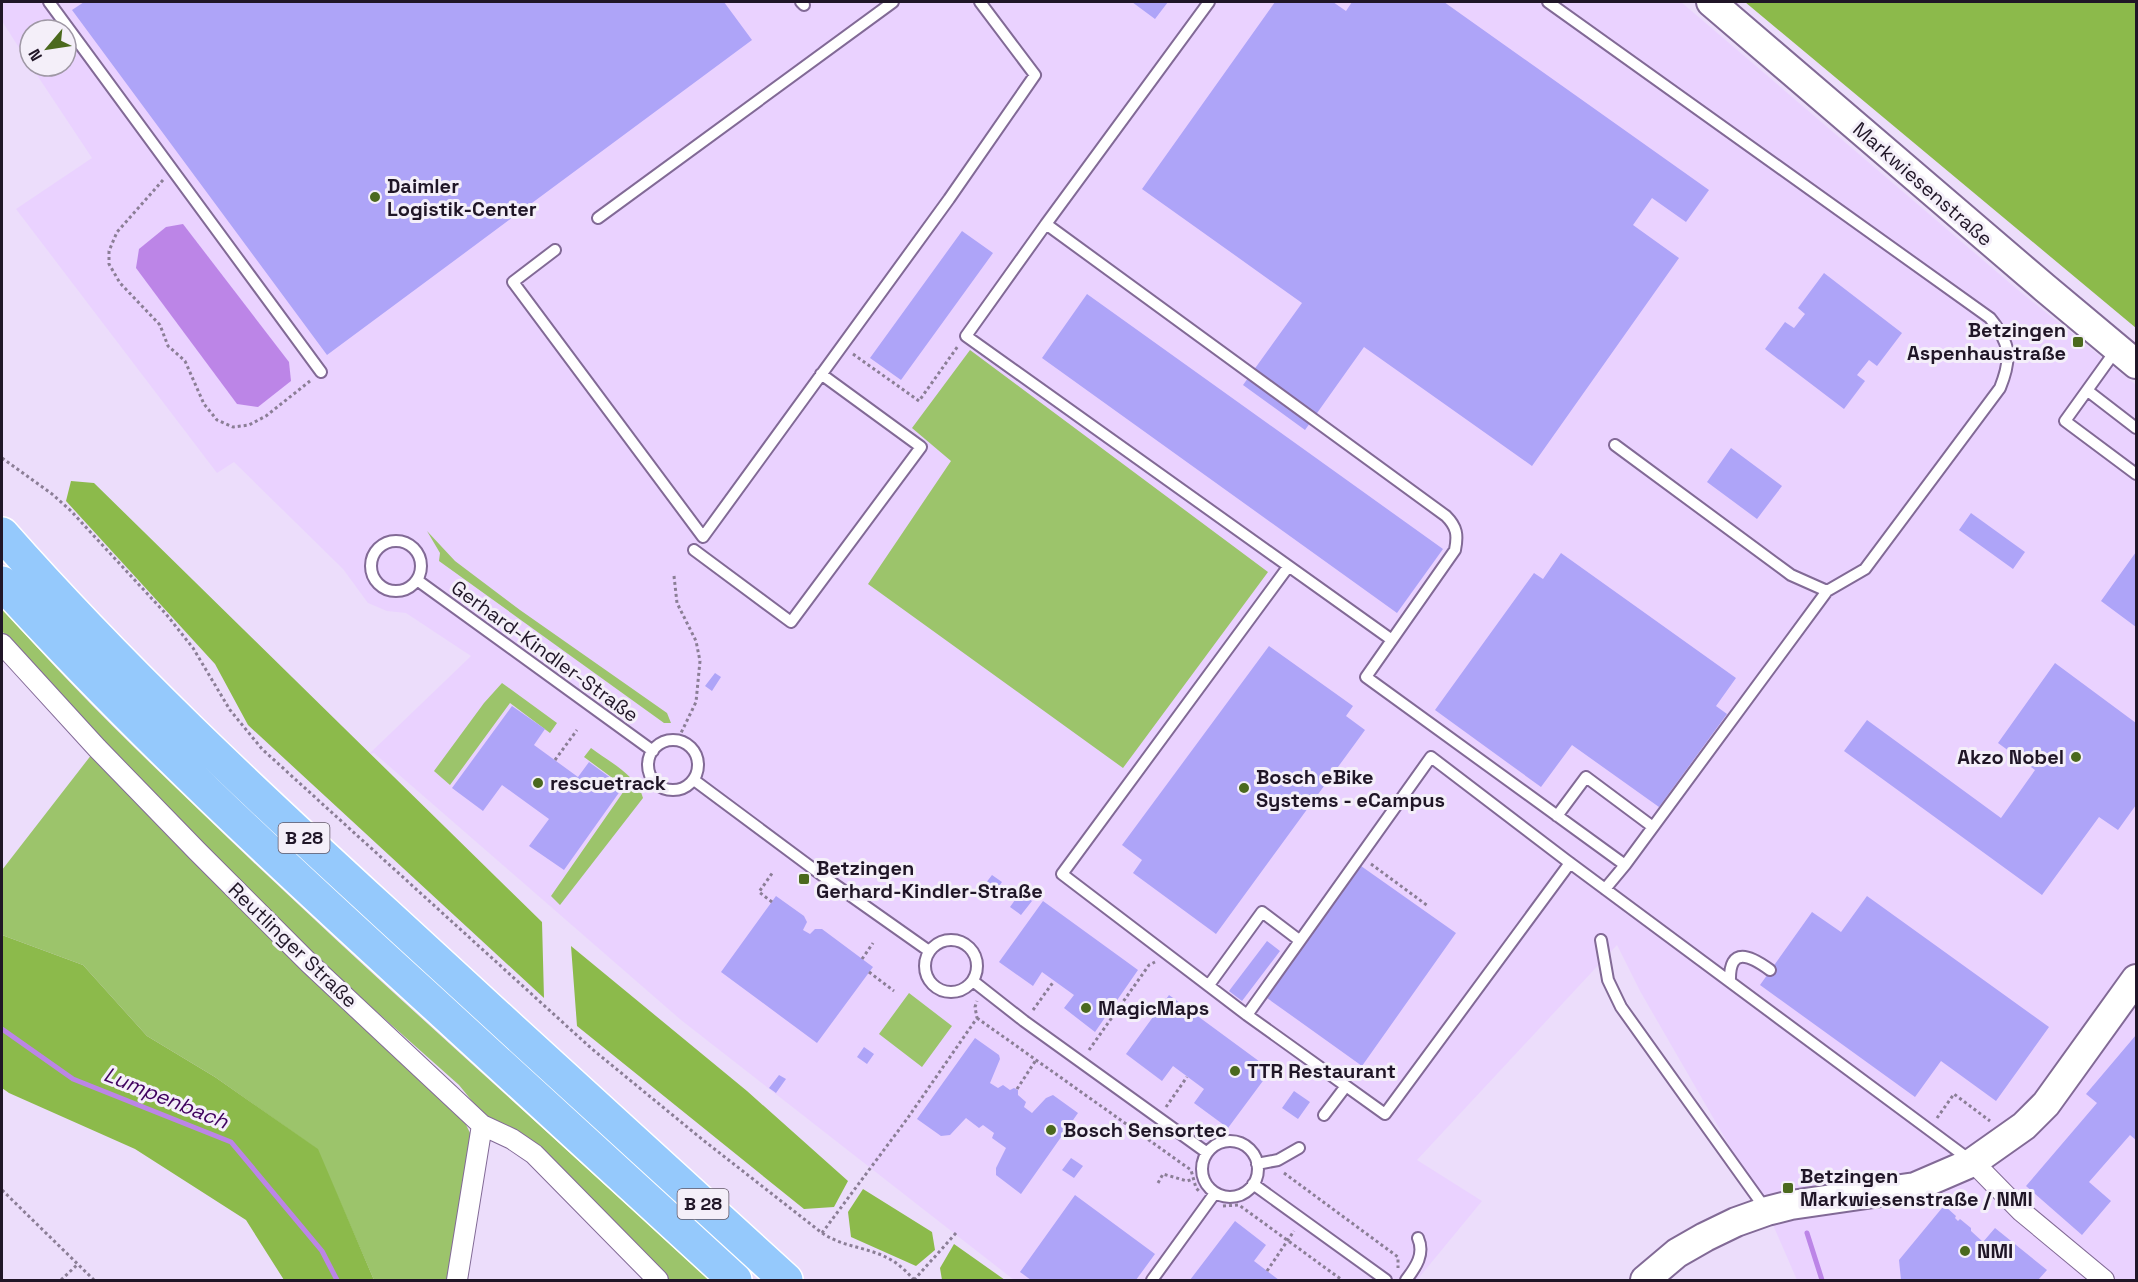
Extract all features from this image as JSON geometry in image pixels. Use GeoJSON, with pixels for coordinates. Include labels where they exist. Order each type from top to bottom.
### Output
{"type":"FeatureCollection","features":[{"type":"Feature","properties":{"kind":"highway","name":"B 28"},"geometry":{"type":"LineString","coordinates":[[2,534],[94,632],[240,778],[786,1281]]}},
{"type":"Feature","properties":{"kind":"highway","name":"B 28"},"geometry":{"type":"LineString","coordinates":[[2,583],[93,681],[202,788],[303,884],[735,1281]]}},
{"type":"Feature","properties":{"kind":"street","name":"Markwiesenstraße"},"geometry":{"type":"LineString","coordinates":[[1711,2],[2127,356]]}},
{"type":"Feature","properties":{"kind":"street","name":"Reutlinger Straße"},"geometry":{"type":"LineString","coordinates":[[2,644],[198,852],[309,963],[482,1125],[512,1138],[534,1154],[658,1281]]}},
{"type":"Feature","properties":{"kind":"street"},"geometry":{"type":"LineString","coordinates":[[1645,1281],[1677,1253],[1705,1237],[1767,1211],[1791,1205],[1916,1187],[1973,1162],[2024,1126],[2046,1104],[2136,979]]}},
{"type":"Feature","properties":{"kind":"street"},"geometry":{"type":"LineString","coordinates":[[457,1281],[482,1125]]}},
{"type":"Feature","properties":{"kind":"street"},"geometry":{"type":"LineString","coordinates":[[1973,1162],[2021,1210],[2104,1281]]}},
{"type":"Feature","properties":{"kind":"lane"},"geometry":{"type":"LineString","coordinates":[[49,2],[321,372]]}},
{"type":"Feature","properties":{"kind":"lane"},"geometry":{"type":"LineString","coordinates":[[598,218],[893,2]]}},
{"type":"Feature","properties":{"kind":"lane"},"geometry":{"type":"LineString","coordinates":[[555,250],[513,282],[703,537],[949,199],[1035,75],[980,2]]}},
{"type":"Feature","properties":{"kind":"lane"},"geometry":{"type":"LineString","coordinates":[[1209,2],[966,336],[1392,640]]}},
{"type":"Feature","properties":{"kind":"lane"},"geometry":{"type":"LineString","coordinates":[[1548,2],[1989,318],[2002,333],[2008,351],[2007,372],[2000,388],[1865,569],[1827,591],[1605,889]]}},
{"type":"Feature","properties":{"kind":"lane"},"geometry":{"type":"LineString","coordinates":[[1046,224],[1408,488],[1455,525],[1458,537],[1455,550],[1366,676],[1625,865]]}},
{"type":"Feature","properties":{"kind":"lane"},"geometry":{"type":"LineString","coordinates":[[2127,356],[2088,391],[2065,421],[2136,474]]}},
{"type":"Feature","properties":{"kind":"lane"},"geometry":{"type":"LineString","coordinates":[[694,550],[791,622],[921,447],[821,374]]}},
{"type":"Feature","properties":{"kind":"lane"},"geometry":{"type":"LineString","coordinates":[[2088,391],[2136,428]]}},
{"type":"Feature","properties":{"kind":"lane"},"geometry":{"type":"LineString","coordinates":[[1615,445],[1791,575],[1827,591]]}},
{"type":"Feature","properties":{"kind":"lane"},"geometry":{"type":"LineString","coordinates":[[389,542],[401,542],[412,547],[419,557],[421,568],[417,580],[408,588],[397,592],[385,589],[375,582],[371,570],[372,558],[378,548],[389,542]]}},
{"type":"Feature","properties":{"kind":"lane"},"geometry":{"type":"LineString","coordinates":[[1288,567],[1062,873],[1247,1015],[1385,1114],[1570,863]]}},
{"type":"Feature","properties":{"kind":"lane","name":"Gerhard-Kindler-Straße"},"geometry":{"type":"LineString","coordinates":[[417,580],[652,751]]}},
{"type":"Feature","properties":{"kind":"lane"},"geometry":{"type":"LineString","coordinates":[[672,740],[687,745],[695,753],[697,759],[698,770],[694,780],[679,790],[658,786],[653,781],[648,768],[652,751],[659,745],[672,740]]}},
{"type":"Feature","properties":{"kind":"lane"},"geometry":{"type":"LineString","coordinates":[[1247,1015],[1431,757],[1973,1162]]}},
{"type":"Feature","properties":{"kind":"lane"},"geometry":{"type":"LineString","coordinates":[[1557,816],[1586,777],[1653,827]]}},
{"type":"Feature","properties":{"kind":"lane"},"geometry":{"type":"LineString","coordinates":[[694,780],[928,951]]}},
{"type":"Feature","properties":{"kind":"lane"},"geometry":{"type":"LineString","coordinates":[[1209,985],[1262,912],[1299,940]]}},
{"type":"Feature","properties":{"kind":"lane"},"geometry":{"type":"LineString","coordinates":[[950,940],[969,947],[975,956],[977,966],[974,981],[962,991],[952,993],[941,991],[933,986],[926,977],[924,967],[928,951],[940,942],[950,940]]}},
{"type":"Feature","properties":{"kind":"lane"},"geometry":{"type":"LineString","coordinates":[[1601,940],[1608,980],[1621,1007],[1767,1211]]}},
{"type":"Feature","properties":{"kind":"lane"},"geometry":{"type":"LineString","coordinates":[[1730,981],[1730,970],[1735,960],[1743,956],[1754,958],[1770,970]]}},
{"type":"Feature","properties":{"kind":"lane"},"geometry":{"type":"LineString","coordinates":[[974,981],[1024,1021],[1206,1152]]}},
{"type":"Feature","properties":{"kind":"lane"},"geometry":{"type":"LineString","coordinates":[[1324,1115],[1346,1086]]}},
{"type":"Feature","properties":{"kind":"lane"},"geometry":{"type":"LineString","coordinates":[[1212,1197],[1204,1181],[1202,1165],[1206,1152],[1219,1143],[1231,1141],[1243,1144],[1263,1162],[1278,1160],[1299,1148]]}},
{"type":"Feature","properties":{"kind":"lane"},"geometry":{"type":"LineString","coordinates":[[1212,1197],[1236,1196],[1247,1191],[1253,1184],[1263,1162]]}},
{"type":"Feature","properties":{"kind":"lane"},"geometry":{"type":"LineString","coordinates":[[1253,1184],[1386,1281]]}},
{"type":"Feature","properties":{"kind":"lane"},"geometry":{"type":"LineString","coordinates":[[1152,1281],[1212,1197]]}},
{"type":"Feature","properties":{"kind":"lane"},"geometry":{"type":"LineString","coordinates":[[1402,1277],[1422,1255],[1418,1238]]}},
{"type":"Feature","properties":{"kind":"path"},"geometry":{"type":"LineString","coordinates":[[172,170],[117,232],[109,251],[109,264],[120,283],[160,325],[168,346],[185,362],[204,404],[217,420],[233,427],[249,425],[266,416],[321,372]]}},
{"type":"Feature","properties":{"kind":"path"},"geometry":{"type":"LineString","coordinates":[[842,346],[919,401],[966,336]]}},
{"type":"Feature","properties":{"kind":"path"},"geometry":{"type":"LineString","coordinates":[[2,458],[64,505],[166,614],[193,648],[230,710],[245,730],[284,771],[592,1049],[703,1140],[822,1233],[842,1244],[878,1253],[892,1260],[914,1280],[956,1233]]}},
{"type":"Feature","properties":{"kind":"path"},"geometry":{"type":"LineString","coordinates":[[674,576],[676,603],[696,641],[700,661],[696,702],[681,733]]}},
{"type":"Feature","properties":{"kind":"path"},"geometry":{"type":"LineString","coordinates":[[555,760],[577,730]]}},
{"type":"Feature","properties":{"kind":"path"},"geometry":{"type":"LineString","coordinates":[[1360,856],[1428,906]]}},
{"type":"Feature","properties":{"kind":"path"},"geometry":{"type":"LineString","coordinates":[[772,902],[759,892],[773,872]]}},
{"type":"Feature","properties":{"kind":"path"},"geometry":{"type":"LineString","coordinates":[[862,959],[873,943]]}},
{"type":"Feature","properties":{"kind":"path"},"geometry":{"type":"LineString","coordinates":[[1081,1061],[1149,965]]}},
{"type":"Feature","properties":{"kind":"path"},"geometry":{"type":"LineString","coordinates":[[869,972],[894,991]]}},
{"type":"Feature","properties":{"kind":"path"},"geometry":{"type":"LineString","coordinates":[[1024,1021],[1054,981]]}},
{"type":"Feature","properties":{"kind":"path"},"geometry":{"type":"LineString","coordinates":[[983,990],[975,1007],[977,1018],[1191,1170],[1196,1188],[1227,1207],[1239,1205],[1342,1281]]}},
{"type":"Feature","properties":{"kind":"path"},"geometry":{"type":"LineString","coordinates":[[822,1233],[907,1119],[977,1018]]}},
{"type":"Feature","properties":{"kind":"path"},"geometry":{"type":"LineString","coordinates":[[1017,1089],[1036,1060]]}},
{"type":"Feature","properties":{"kind":"path"},"geometry":{"type":"LineString","coordinates":[[1160,1117],[1187,1077]]}},
{"type":"Feature","properties":{"kind":"path"},"geometry":{"type":"LineString","coordinates":[[1930,1130],[1954,1094],[2010,1137]]}},
{"type":"Feature","properties":{"kind":"path"},"geometry":{"type":"LineString","coordinates":[[1263,1162],[1398,1257],[1402,1277]]}},
{"type":"Feature","properties":{"kind":"path"},"geometry":{"type":"LineString","coordinates":[[1158,1183],[1163,1174],[1187,1181],[1193,1179]]}},
{"type":"Feature","properties":{"kind":"path"},"geometry":{"type":"LineString","coordinates":[[2,1190],[94,1281]]}},
{"type":"Feature","properties":{"kind":"path"},"geometry":{"type":"LineString","coordinates":[[1267,1271],[1302,1220]]}},
{"type":"Feature","properties":{"kind":"path"},"geometry":{"type":"LineString","coordinates":[[61,1281],[78,1264]]}},
{"type":"Feature","properties":{"kind":"shaded area"},"geometry":{"type":"Polygon","coordinates":[[[2,2],[1681,2],[2018,290],[2136,385],[2136,1280],[1797,1280],[1767,1211],[1640,991],[1617,945],[1417,1160],[1482,1201],[1417,1280],[1014,1280],[681,1020],[374,753],[369,754],[471,656],[406,613],[387,611],[368,603],[343,569],[234,462],[217,473],[16,209],[92,158],[39,78],[78,78],[78,18],[18,18],[18,46],[2,21],[2,2]]]}},
{"type":"Feature","properties":{"kind":"shaded area"},"geometry":{"type":"Polygon","coordinates":[[[183,224],[289,362],[291,381],[258,407],[237,404],[136,268],[139,249],[166,227],[183,224]]]}},
{"type":"Feature","properties":{"kind":"green space"},"geometry":{"type":"Polygon","coordinates":[[[1745,2],[2136,2],[2136,328],[1745,2]]]}},
{"type":"Feature","properties":{"kind":"green space"},"geometry":{"type":"Polygon","coordinates":[[[970,350],[1268,572],[1123,768],[868,584],[951,461],[912,428],[970,350]]]}},
{"type":"Feature","properties":{"kind":"green space"},"geometry":{"type":"Polygon","coordinates":[[[71,481],[94,483],[542,922],[544,998],[248,725],[215,664],[66,501],[71,481]]]}},
{"type":"Feature","properties":{"kind":"green space"},"geometry":{"type":"Polygon","coordinates":[[[427,531],[455,561],[520,610],[667,713],[671,723],[664,723],[439,561],[440,553],[427,531]]]}},
{"type":"Feature","properties":{"kind":"green space"},"geometry":{"type":"Polygon","coordinates":[[[2,608],[84,697],[229,839],[348,951],[709,1280],[667,1280],[514,1130],[485,1117],[459,1085],[315,957],[102,742],[2,631],[2,608]]]}},
{"type":"Feature","properties":{"kind":"green space"},"geometry":{"type":"Polygon","coordinates":[[[502,683],[557,723],[550,733],[510,703],[450,785],[434,771],[484,703],[502,683]]]}},
{"type":"Feature","properties":{"kind":"green space"},"geometry":{"type":"Polygon","coordinates":[[[591,748],[629,776],[643,798],[560,905],[551,896],[626,788],[584,757],[591,748]]]}},
{"type":"Feature","properties":{"kind":"green space"},"geometry":{"type":"Polygon","coordinates":[[[92,754],[303,971],[457,1106],[471,1135],[452,1280],[374,1280],[317,1149],[215,1077],[147,1036],[83,965],[2,935],[2,870],[92,754]]]}},
{"type":"Feature","properties":{"kind":"green space"},"geometry":{"type":"Polygon","coordinates":[[[2,935],[83,965],[147,1036],[215,1077],[318,1149],[374,1280],[284,1280],[246,1220],[135,1149],[2,1088],[2,935]]]}},
{"type":"Feature","properties":{"kind":"green space"},"geometry":{"type":"Polygon","coordinates":[[[571,946],[747,1091],[848,1181],[834,1207],[804,1209],[577,1026],[571,946]]]}},
{"type":"Feature","properties":{"kind":"green space"},"geometry":{"type":"Polygon","coordinates":[[[909,993],[952,1026],[922,1067],[879,1034],[909,993]]]}},
{"type":"Feature","properties":{"kind":"green space"},"geometry":{"type":"Polygon","coordinates":[[[863,1189],[932,1232],[935,1250],[916,1266],[851,1237],[848,1212],[863,1189]]]}},
{"type":"Feature","properties":{"kind":"green space"},"geometry":{"type":"Polygon","coordinates":[[[954,1244],[1005,1280],[942,1280],[940,1268],[954,1244]]]}},
{"type":"Feature","properties":{"kind":"building","name":"Daimler Logistik-Center"},"geometry":{"type":"Polygon","coordinates":[[[84,2],[724,2],[752,40],[327,355],[72,10],[84,2]]]}},
{"type":"Feature","properties":{"kind":"building"},"geometry":{"type":"Polygon","coordinates":[[[1132,2],[1168,2],[1155,19],[1132,2]]]}},
{"type":"Feature","properties":{"kind":"building"},"geometry":{"type":"Polygon","coordinates":[[[1275,2],[1333,2],[1346,11],[1352,2],[1444,2],[1709,190],[1686,222],[1652,198],[1633,225],[1679,258],[1532,466],[1364,347],[1305,430],[1243,385],[1302,303],[1142,189],[1275,2]]]}},
{"type":"Feature","properties":{"kind":"building"},"geometry":{"type":"Polygon","coordinates":[[[962,231],[993,253],[901,380],[870,358],[962,231]]]}},
{"type":"Feature","properties":{"kind":"building"},"geometry":{"type":"Polygon","coordinates":[[[1824,273],[1902,333],[1877,366],[1869,360],[1857,375],[1865,381],[1844,409],[1765,349],[1785,322],[1794,328],[1805,314],[1798,308],[1824,273]]]}},
{"type":"Feature","properties":{"kind":"building"},"geometry":{"type":"Polygon","coordinates":[[[1087,294],[1443,549],[1397,613],[1042,358],[1087,294]]]}},
{"type":"Feature","properties":{"kind":"building"},"geometry":{"type":"Polygon","coordinates":[[[1731,448],[1782,486],[1757,519],[1707,482],[1731,448]]]}},
{"type":"Feature","properties":{"kind":"building"},"geometry":{"type":"Polygon","coordinates":[[[1971,513],[2025,552],[2013,569],[1959,530],[1971,513]]]}},
{"type":"Feature","properties":{"kind":"building"},"geometry":{"type":"Polygon","coordinates":[[[2136,552],[2136,627],[2101,601],[2136,552]]]}},
{"type":"Feature","properties":{"kind":"building"},"geometry":{"type":"Polygon","coordinates":[[[1561,553],[1736,678],[1716,706],[1727,714],[1659,807],[1572,745],[1541,787],[1435,710],[1534,573],[1543,579],[1561,553]]]}},
{"type":"Feature","properties":{"kind":"building","name":"Bosch eBike Systems - eCampus"},"geometry":{"type":"Polygon","coordinates":[[[1269,646],[1353,706],[1346,716],[1365,730],[1216,934],[1133,873],[1142,860],[1122,845],[1269,646]]]}},
{"type":"Feature","properties":{"kind":"building"},"geometry":{"type":"Polygon","coordinates":[[[2055,663],[2136,723],[2136,805],[2118,830],[2099,817],[2042,895],[1844,751],[1867,720],[2001,818],[2035,770],[1998,743],[2055,663]]]}},
{"type":"Feature","properties":{"kind":"building"},"geometry":{"type":"Polygon","coordinates":[[[715,673],[721,677],[712,691],[705,686],[715,673]]]}},
{"type":"Feature","properties":{"kind":"building"},"geometry":{"type":"Polygon","coordinates":[[[512,706],[545,729],[534,745],[578,777],[589,762],[623,787],[564,870],[529,846],[549,819],[502,785],[483,811],[452,788],[512,706]]]}},
{"type":"Feature","properties":{"kind":"building"},"geometry":{"type":"Polygon","coordinates":[[[1361,866],[1456,933],[1362,1066],[1267,998],[1361,866]]]}},
{"type":"Feature","properties":{"kind":"building"},"geometry":{"type":"Polygon","coordinates":[[[992,875],[1002,882],[992,896],[982,888],[992,875]]]}},
{"type":"Feature","properties":{"kind":"building"},"geometry":{"type":"Polygon","coordinates":[[[1020,893],[1032,901],[1021,915],[1010,907],[1020,893]]]}},
{"type":"Feature","properties":{"kind":"building"},"geometry":{"type":"Polygon","coordinates":[[[776,896],[804,916],[807,922],[803,930],[810,934],[815,929],[822,929],[873,967],[817,1043],[721,972],[776,896]]]}},
{"type":"Feature","properties":{"kind":"building"},"geometry":{"type":"Polygon","coordinates":[[[1867,896],[2049,1027],[1996,1101],[1941,1061],[1915,1097],[1760,985],[1812,912],[1841,932],[1867,896]]]}},
{"type":"Feature","properties":{"kind":"building"},"geometry":{"type":"Polygon","coordinates":[[[1043,901],[1138,970],[1095,1032],[1064,1008],[1074,995],[1042,972],[1033,986],[999,962],[1043,901]]]}},
{"type":"Feature","properties":{"kind":"building"},"geometry":{"type":"Polygon","coordinates":[[[1267,941],[1280,951],[1242,1001],[1229,991],[1267,941]]]}},
{"type":"Feature","properties":{"kind":"building"},"geometry":{"type":"Polygon","coordinates":[[[1169,995],[1271,1070],[1228,1128],[1194,1103],[1204,1089],[1173,1066],[1162,1081],[1126,1054],[1169,995]]]}},
{"type":"Feature","properties":{"kind":"building"},"geometry":{"type":"Polygon","coordinates":[[[2136,1035],[2136,1140],[2130,1135],[2089,1182],[2111,1201],[2082,1235],[2026,1186],[2097,1103],[2086,1094],[2136,1035]]]}},
{"type":"Feature","properties":{"kind":"building"},"geometry":{"type":"Polygon","coordinates":[[[975,1038],[999,1055],[1000,1059],[990,1083],[998,1088],[1003,1085],[1010,1090],[1014,1088],[1018,1090],[1018,1095],[1026,1102],[1024,1107],[1032,1113],[1046,1098],[1053,1095],[1078,1113],[1021,1194],[996,1175],[996,1168],[1006,1148],[992,1138],[994,1133],[983,1125],[979,1128],[966,1118],[950,1135],[941,1136],[917,1119],[975,1038]]]}},
{"type":"Feature","properties":{"kind":"building"},"geometry":{"type":"Polygon","coordinates":[[[864,1047],[874,1054],[867,1064],[857,1057],[864,1047]]]}},
{"type":"Feature","properties":{"kind":"building"},"geometry":{"type":"Polygon","coordinates":[[[779,1075],[786,1079],[776,1093],[769,1088],[779,1075]]]}},
{"type":"Feature","properties":{"kind":"building"},"geometry":{"type":"Polygon","coordinates":[[[1294,1091],[1310,1102],[1298,1119],[1282,1108],[1294,1091]]]}},
{"type":"Feature","properties":{"kind":"building"},"geometry":{"type":"Polygon","coordinates":[[[1071,1158],[1083,1166],[1074,1178],[1062,1170],[1071,1158]]]}},
{"type":"Feature","properties":{"kind":"building"},"geometry":{"type":"Polygon","coordinates":[[[1075,1195],[1155,1254],[1136,1280],[1031,1280],[1020,1272],[1075,1195]]]}},
{"type":"Feature","properties":{"kind":"building","name":"NMI"},"geometry":{"type":"Polygon","coordinates":[[[1946,1207],[1958,1221],[1960,1219],[1971,1228],[1971,1231],[1983,1242],[1995,1228],[2047,1270],[2038,1280],[1901,1280],[1899,1260],[1942,1208],[1946,1207]]]}},
{"type":"Feature","properties":{"kind":"building"},"geometry":{"type":"Polygon","coordinates":[[[1235,1221],[1266,1245],[1254,1261],[1279,1280],[1190,1280],[1235,1221]]]}},
{"type":"Feature","properties":{"kind":"waterway","name":"Lumpenbach"},"geometry":{"type":"LineString","coordinates":[[2,1029],[73,1079],[231,1142],[322,1251],[337,1280]]}},
{"type":"Feature","properties":{"kind":"waterway"},"geometry":{"type":"LineString","coordinates":[[1807,1233],[1822,1280]]}},
{"type":"Feature","properties":{"kind":"place","name":"Daimler Logistik-Center"},"geometry":{"type":"Point","coordinates":[375,197]}},
{"type":"Feature","properties":{"kind":"place","name":"Betzingen Aspenhaustraße"},"geometry":{"type":"Point","coordinates":[2078,342]}},
{"type":"Feature","properties":{"kind":"place","name":"Akzo Nobel"},"geometry":{"type":"Point","coordinates":[2076,757]}},
{"type":"Feature","properties":{"kind":"place","name":"rescuetrack"},"geometry":{"type":"Point","coordinates":[538,783]}},
{"type":"Feature","properties":{"kind":"place","name":"Bosch eBike Systems - eCampus"},"geometry":{"type":"Point","coordinates":[1244,788]}},
{"type":"Feature","properties":{"kind":"place","name":"Betzingen Gerhard-Kindler-Straße"},"geometry":{"type":"Point","coordinates":[804,879]}},
{"type":"Feature","properties":{"kind":"place","name":"MagicMaps"},"geometry":{"type":"Point","coordinates":[1086,1008]}},
{"type":"Feature","properties":{"kind":"place","name":"TTR Restaurant"},"geometry":{"type":"Point","coordinates":[1235,1071]}},
{"type":"Feature","properties":{"kind":"place","name":"Bosch Sensortec"},"geometry":{"type":"Point","coordinates":[1051,1130]}},
{"type":"Feature","properties":{"kind":"place","name":"Betzingen Markwiesenstraße / NMI"},"geometry":{"type":"Point","coordinates":[1788,1188]}},
{"type":"Feature","properties":{"kind":"place","name":"NMI"},"geometry":{"type":"Point","coordinates":[1965,1251]}}]}
